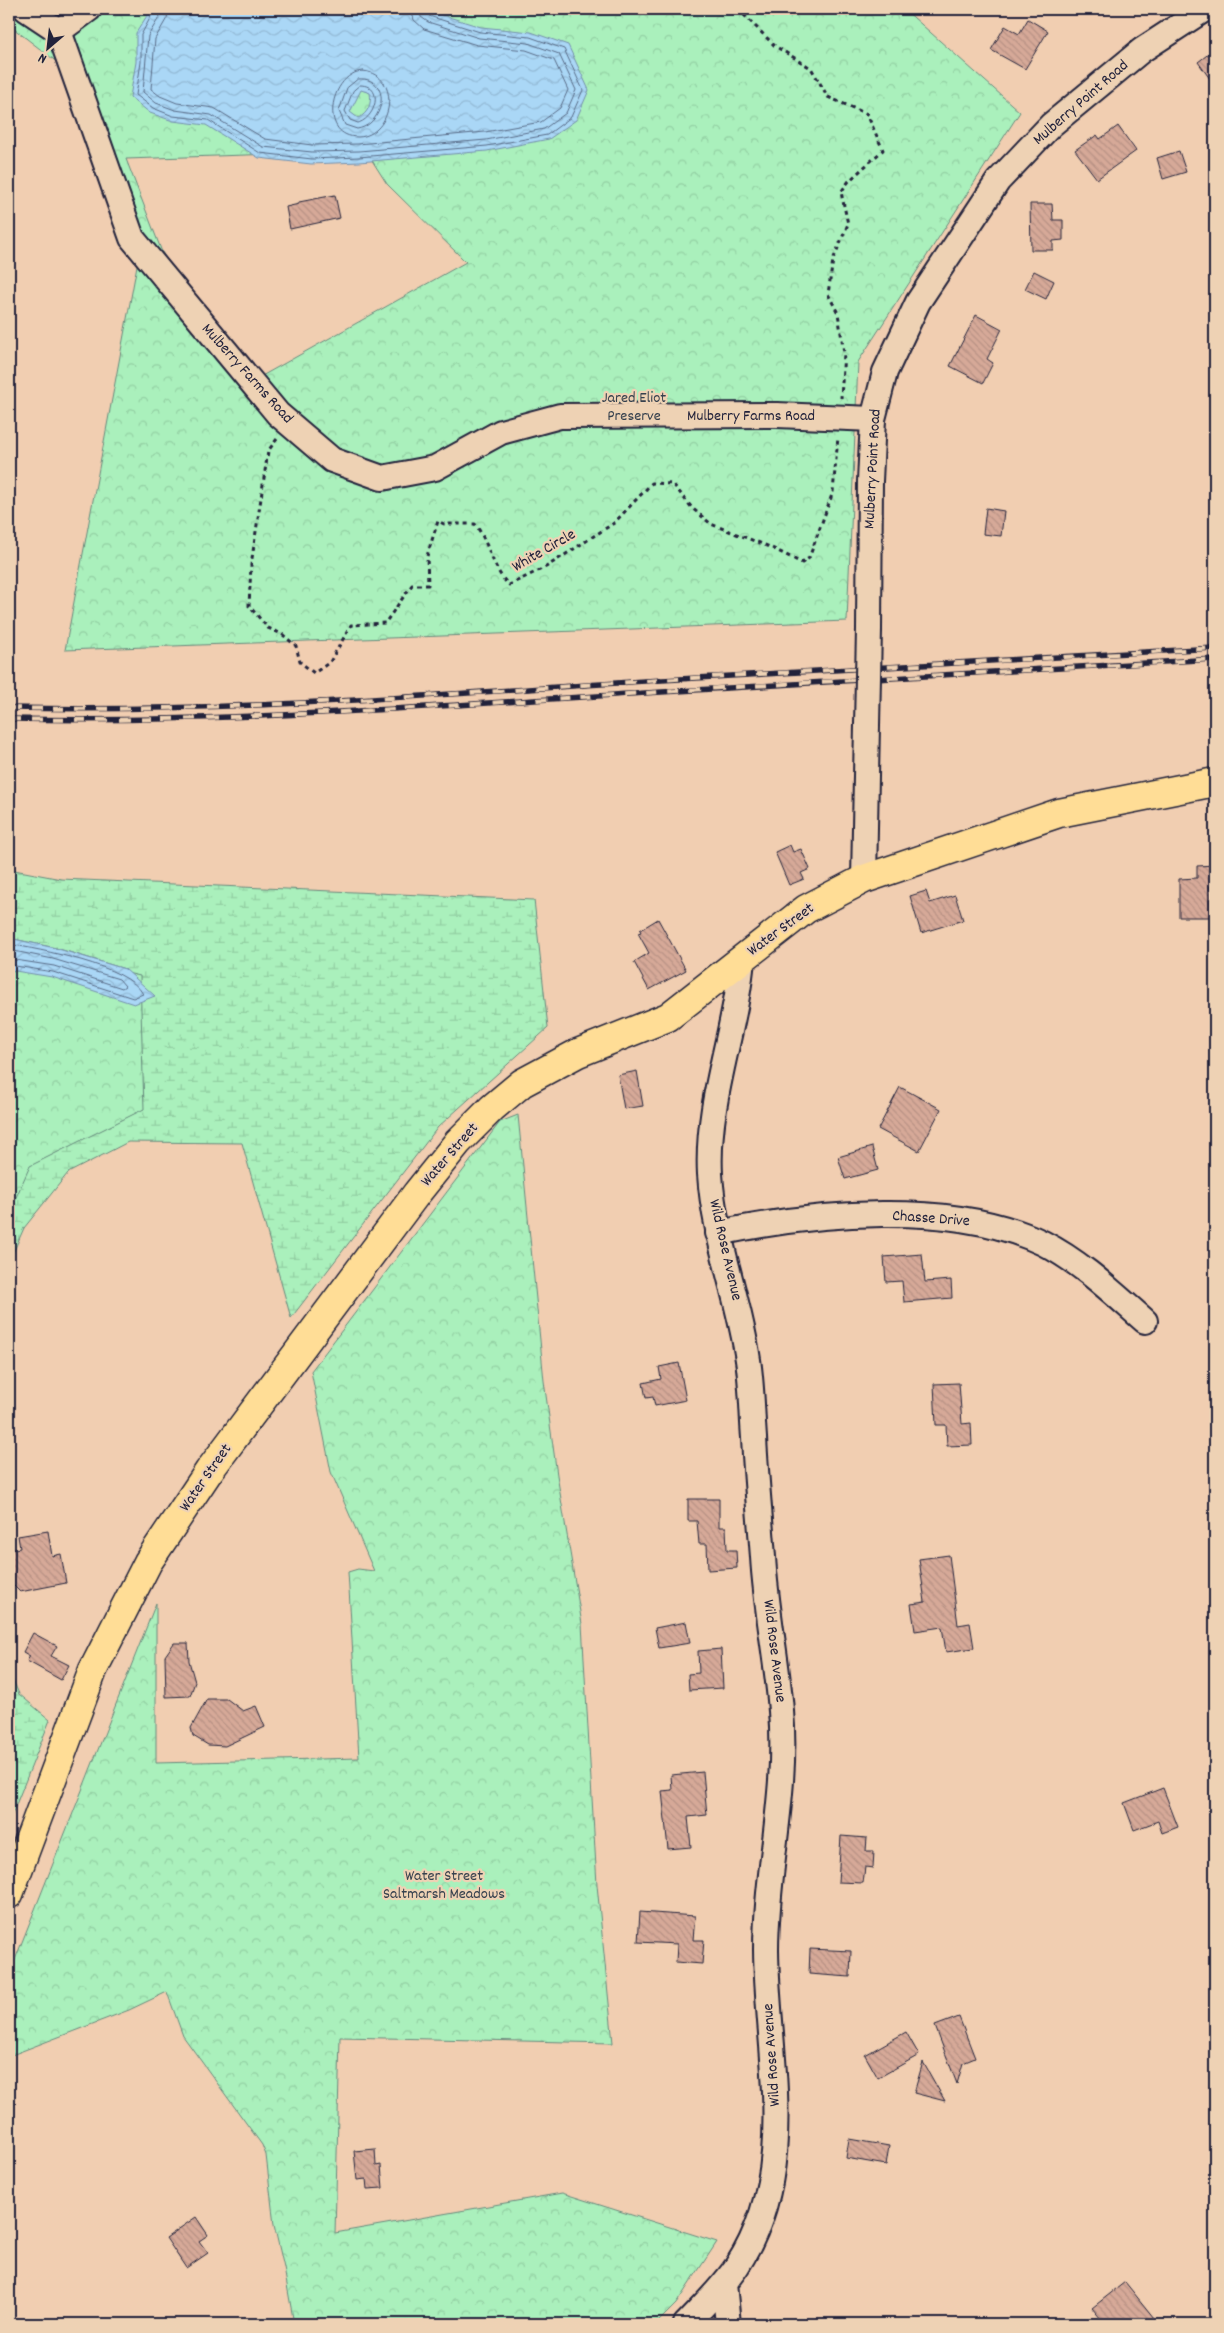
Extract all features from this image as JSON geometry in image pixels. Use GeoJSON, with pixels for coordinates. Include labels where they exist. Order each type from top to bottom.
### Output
{"type":"FeatureCollection","features":[{"type":"Feature","properties":{"kind":"main road","name":"Water Street"},"geometry":{"type":"LineString","coordinates":[[9,1894],[93,1670],[148,1562],[209,1471],[417,1193],[458,1142],[492,1108],[522,1083],[578,1054],[668,1017],[806,909],[864,879],[1059,813],[1215,782]]}},
{"type":"Feature","properties":{"kind":"street"},"geometry":{"type":"LineString","coordinates":[[26,9],[59,31],[89,9]]}},
{"type":"Feature","properties":{"kind":"street","name":"Mulberry Point Road"},"geometry":{"type":"LineString","coordinates":[[864,879],[870,481],[873,419],[885,372],[918,302],[998,181],[1051,125],[1142,50],[1205,9]]}},
{"type":"Feature","properties":{"kind":"street","name":"Mulberry Farms Road"},"geometry":{"type":"LineString","coordinates":[[59,31],[132,238],[278,414],[332,460],[382,478],[435,468],[501,432],[560,416],[839,417],[873,419]]}},
{"type":"Feature","properties":{"kind":"street","name":"Wild Rose Avenue"},"geometry":{"type":"LineString","coordinates":[[686,2324],[724,2284],[738,2264],[755,2230],[766,2198],[775,2152],[776,2110],[770,2033],[767,1926],[783,1746],[781,1709],[763,1558],[749,1365],[738,1307],[718,1233],[710,1180],[714,1106],[740,984],[742,959]]}},
{"type":"Feature","properties":{"kind":"street","name":"Chasse Drive"},"geometry":{"type":"LineString","coordinates":[[718,1233],[783,1223],[842,1217],[896,1215],[965,1219],[1008,1230],[1043,1243],[1089,1274],[1145,1321]]}},
{"type":"Feature","properties":{"kind":"street"},"geometry":{"type":"LineString","coordinates":[[724,2284],[728,2324]]}},
{"type":"Feature","properties":{"kind":"path"},"geometry":{"type":"LineString","coordinates":[[738,9],[775,46],[811,68],[828,97],[867,114],[883,150],[849,181],[840,192],[848,224],[834,260],[828,294],[838,313],[844,353],[839,417]]}},
{"type":"Feature","properties":{"kind":"path","name":"White Circle"},"geometry":{"type":"LineString","coordinates":[[289,424],[268,450],[251,564],[249,606],[268,628],[282,634],[296,646],[300,662],[314,673],[330,662],[351,625],[385,623],[412,585],[428,585],[426,556],[438,521],[444,524],[475,524],[483,534],[501,577],[509,584],[546,568],[614,523],[652,483],[673,484],[692,508],[711,524],[770,547],[802,563],[810,558],[833,492],[839,417]]}},
{"type":"Feature","properties":{"kind":"green space","name":"Jared Eliot Preserve"},"geometry":{"type":"Polygon","coordinates":[[[9,9],[44,9],[51,12],[58,9],[904,9],[1020,112],[858,362],[847,621],[65,650],[138,260],[62,66],[9,25],[9,9]],[[366,151],[126,159],[162,252],[190,298],[260,377],[466,262],[387,184],[366,151]]]}},
{"type":"Feature","properties":{"kind":"green space"},"geometry":{"type":"Polygon","coordinates":[[[9,869],[61,879],[534,900],[548,1028],[438,1127],[291,1318],[242,1143],[128,1142],[68,1173],[24,1228],[9,1262],[9,970],[125,969],[56,948],[9,938],[9,869]]]}},
{"type":"Feature","properties":{"kind":"green space"},"geometry":{"type":"Polygon","coordinates":[[[9,946],[140,976],[144,1109],[30,1166],[9,1213],[9,946]]]}},
{"type":"Feature","properties":{"kind":"green space","name":"Water Street Saltmarsh Meadows"},"geometry":{"type":"Polygon","coordinates":[[[518,1115],[544,1381],[557,1475],[582,1624],[597,1885],[613,2043],[340,2037],[335,2233],[562,2193],[717,2242],[676,2304],[656,2324],[294,2324],[274,2225],[266,2155],[262,2145],[183,2036],[167,1992],[129,2010],[9,2056],[9,1975],[156,1603],[156,1763],[359,1758],[348,1572],[358,1569],[374,1571],[331,1472],[311,1371],[500,1122],[518,1115]]]}},
{"type":"Feature","properties":{"kind":"green space"},"geometry":{"type":"Polygon","coordinates":[[[9,1671],[19,1694],[50,1720],[9,1822],[9,1671]]]}},
{"type":"Feature","properties":{"kind":"water"},"geometry":{"type":"Polygon","coordinates":[[[154,9],[423,9],[481,27],[531,32],[568,45],[589,90],[576,120],[549,139],[487,151],[359,162],[311,164],[259,158],[206,125],[173,121],[150,113],[130,97],[136,62],[136,33],[150,11],[154,9]],[[361,90],[350,112],[358,118],[368,108],[370,93],[361,90]]]}},
{"type":"Feature","properties":{"kind":"water"},"geometry":{"type":"Polygon","coordinates":[[[9,938],[55,948],[125,969],[155,996],[134,1004],[52,977],[9,970],[9,938]]]}},
{"type":"Feature","properties":{"kind":"building"},"geometry":{"type":"Polygon","coordinates":[[[1028,19],[1048,31],[1025,69],[991,50],[1005,26],[1019,34],[1028,19]]]}},
{"type":"Feature","properties":{"kind":"building"},"geometry":{"type":"Polygon","coordinates":[[[1215,49],[1215,86],[1198,62],[1215,49]]]}},
{"type":"Feature","properties":{"kind":"building"},"geometry":{"type":"Polygon","coordinates":[[[1118,126],[1136,151],[1097,179],[1075,150],[1097,135],[1100,139],[1118,126]]]}},
{"type":"Feature","properties":{"kind":"building"},"geometry":{"type":"Polygon","coordinates":[[[1179,151],[1186,172],[1163,179],[1157,158],[1179,151]]]}},
{"type":"Feature","properties":{"kind":"building"},"geometry":{"type":"Polygon","coordinates":[[[335,195],[340,218],[290,229],[286,207],[299,204],[299,202],[335,195]]]}},
{"type":"Feature","properties":{"kind":"building"},"geometry":{"type":"Polygon","coordinates":[[[1030,204],[1052,204],[1053,220],[1063,220],[1063,240],[1053,241],[1053,250],[1031,250],[1030,204]]]}},
{"type":"Feature","properties":{"kind":"building"},"geometry":{"type":"Polygon","coordinates":[[[1034,271],[1054,281],[1046,299],[1025,289],[1034,271]]]}},
{"type":"Feature","properties":{"kind":"building"},"geometry":{"type":"Polygon","coordinates":[[[976,315],[1002,329],[987,359],[993,363],[983,383],[950,366],[976,315]]]}},
{"type":"Feature","properties":{"kind":"building"},"geometry":{"type":"Polygon","coordinates":[[[986,508],[1004,511],[1001,536],[983,534],[986,508]]]}},
{"type":"Feature","properties":{"kind":"building"},"geometry":{"type":"Polygon","coordinates":[[[790,845],[793,852],[801,849],[810,869],[801,873],[804,879],[789,885],[775,852],[790,845]]]}},
{"type":"Feature","properties":{"kind":"building"},"geometry":{"type":"Polygon","coordinates":[[[1215,865],[1215,886],[1210,886],[1211,917],[1179,917],[1179,879],[1197,878],[1197,866],[1215,865]]]}},
{"type":"Feature","properties":{"kind":"building"},"geometry":{"type":"Polygon","coordinates":[[[926,891],[930,903],[955,895],[963,920],[921,933],[910,896],[926,891]]]}},
{"type":"Feature","properties":{"kind":"building"},"geometry":{"type":"Polygon","coordinates":[[[658,919],[686,970],[649,990],[634,962],[649,953],[638,933],[658,919]]]}},
{"type":"Feature","properties":{"kind":"building"},"geometry":{"type":"Polygon","coordinates":[[[637,1071],[643,1106],[624,1109],[618,1075],[637,1071]]]}},
{"type":"Feature","properties":{"kind":"building"},"geometry":{"type":"Polygon","coordinates":[[[900,1087],[941,1109],[919,1151],[878,1129],[900,1087]]]}},
{"type":"Feature","properties":{"kind":"building"},"geometry":{"type":"Polygon","coordinates":[[[872,1147],[878,1170],[845,1179],[838,1157],[872,1147]]]}},
{"type":"Feature","properties":{"kind":"building"},"geometry":{"type":"Polygon","coordinates":[[[922,1254],[925,1282],[951,1280],[952,1298],[904,1302],[902,1281],[886,1282],[884,1257],[922,1254]]]}},
{"type":"Feature","properties":{"kind":"building"},"geometry":{"type":"Polygon","coordinates":[[[679,1363],[686,1400],[655,1406],[653,1397],[646,1398],[643,1383],[661,1379],[659,1367],[679,1363]]]}},
{"type":"Feature","properties":{"kind":"building"},"geometry":{"type":"Polygon","coordinates":[[[959,1383],[962,1424],[971,1423],[972,1445],[947,1446],[946,1425],[936,1425],[934,1384],[959,1383]]]}},
{"type":"Feature","properties":{"kind":"building"},"geometry":{"type":"Polygon","coordinates":[[[688,1499],[719,1499],[719,1527],[726,1527],[727,1550],[736,1550],[737,1568],[708,1570],[707,1544],[699,1544],[697,1521],[688,1521],[688,1499]]]}},
{"type":"Feature","properties":{"kind":"building"},"geometry":{"type":"Polygon","coordinates":[[[48,1531],[52,1556],[61,1554],[66,1583],[20,1592],[9,1581],[9,1550],[20,1548],[18,1536],[48,1531]]]}},
{"type":"Feature","properties":{"kind":"building"},"geometry":{"type":"Polygon","coordinates":[[[949,1555],[958,1625],[970,1623],[974,1648],[946,1652],[942,1627],[915,1631],[911,1604],[925,1602],[919,1559],[949,1555]]]}},
{"type":"Feature","properties":{"kind":"building"},"geometry":{"type":"Polygon","coordinates":[[[686,1622],[690,1643],[659,1648],[655,1628],[686,1622]]]}},
{"type":"Feature","properties":{"kind":"building"},"geometry":{"type":"Polygon","coordinates":[[[33,1633],[57,1646],[51,1656],[69,1665],[61,1680],[27,1661],[30,1656],[23,1652],[33,1633]]]}},
{"type":"Feature","properties":{"kind":"building"},"geometry":{"type":"Polygon","coordinates":[[[174,1643],[188,1643],[189,1661],[195,1682],[190,1696],[166,1697],[165,1656],[174,1643]]]}},
{"type":"Feature","properties":{"kind":"building"},"geometry":{"type":"Polygon","coordinates":[[[721,1649],[723,1688],[689,1690],[688,1674],[699,1673],[698,1651],[721,1649]]]}},
{"type":"Feature","properties":{"kind":"building"},"geometry":{"type":"Polygon","coordinates":[[[207,1699],[227,1699],[243,1711],[256,1706],[265,1727],[225,1746],[208,1745],[193,1736],[191,1728],[207,1699]]]}},
{"type":"Feature","properties":{"kind":"building"},"geometry":{"type":"Polygon","coordinates":[[[703,1772],[707,1815],[688,1817],[691,1847],[668,1849],[662,1791],[672,1790],[671,1775],[703,1772]]]}},
{"type":"Feature","properties":{"kind":"building"},"geometry":{"type":"Polygon","coordinates":[[[1163,1788],[1178,1827],[1162,1833],[1158,1821],[1134,1830],[1124,1803],[1163,1788]]]}},
{"type":"Feature","properties":{"kind":"building"},"geometry":{"type":"Polygon","coordinates":[[[841,1836],[867,1838],[866,1851],[874,1851],[873,1868],[865,1867],[863,1883],[838,1882],[841,1836]]]}},
{"type":"Feature","properties":{"kind":"building"},"geometry":{"type":"Polygon","coordinates":[[[640,1912],[695,1916],[693,1940],[704,1940],[702,1964],[676,1962],[677,1944],[638,1942],[640,1912]]]}},
{"type":"Feature","properties":{"kind":"building"},"geometry":{"type":"Polygon","coordinates":[[[810,1949],[851,1951],[850,1977],[809,1974],[810,1949]]]}},
{"type":"Feature","properties":{"kind":"building"},"geometry":{"type":"Polygon","coordinates":[[[959,2017],[975,2058],[963,2063],[957,2084],[935,2026],[959,2017]]]}},
{"type":"Feature","properties":{"kind":"building"},"geometry":{"type":"Polygon","coordinates":[[[906,2032],[919,2055],[878,2078],[865,2055],[906,2032]]]}},
{"type":"Feature","properties":{"kind":"building"},"geometry":{"type":"Polygon","coordinates":[[[923,2062],[945,2101],[914,2093],[923,2062]]]}},
{"type":"Feature","properties":{"kind":"building"},"geometry":{"type":"Polygon","coordinates":[[[849,2139],[889,2146],[886,2165],[846,2158],[849,2139]]]}},
{"type":"Feature","properties":{"kind":"building"},"geometry":{"type":"Polygon","coordinates":[[[375,2149],[376,2166],[381,2165],[383,2188],[367,2189],[366,2179],[357,2180],[354,2151],[375,2149]]]}},
{"type":"Feature","properties":{"kind":"building"},"geometry":{"type":"Polygon","coordinates":[[[196,2217],[208,2235],[199,2241],[208,2253],[186,2268],[166,2238],[196,2217]]]}},
{"type":"Feature","properties":{"kind":"building"},"geometry":{"type":"Polygon","coordinates":[[[1125,2282],[1154,2318],[1146,2324],[1105,2324],[1092,2308],[1125,2282]]]}},
{"type":"Feature","properties":{"kind":"railway"},"geometry":{"type":"LineString","coordinates":[[9,708],[168,708],[327,702],[1215,648]]}},
{"type":"Feature","properties":{"kind":"railway"},"geometry":{"type":"LineString","coordinates":[[9,719],[168,719],[327,713],[1215,659]]}}]}
